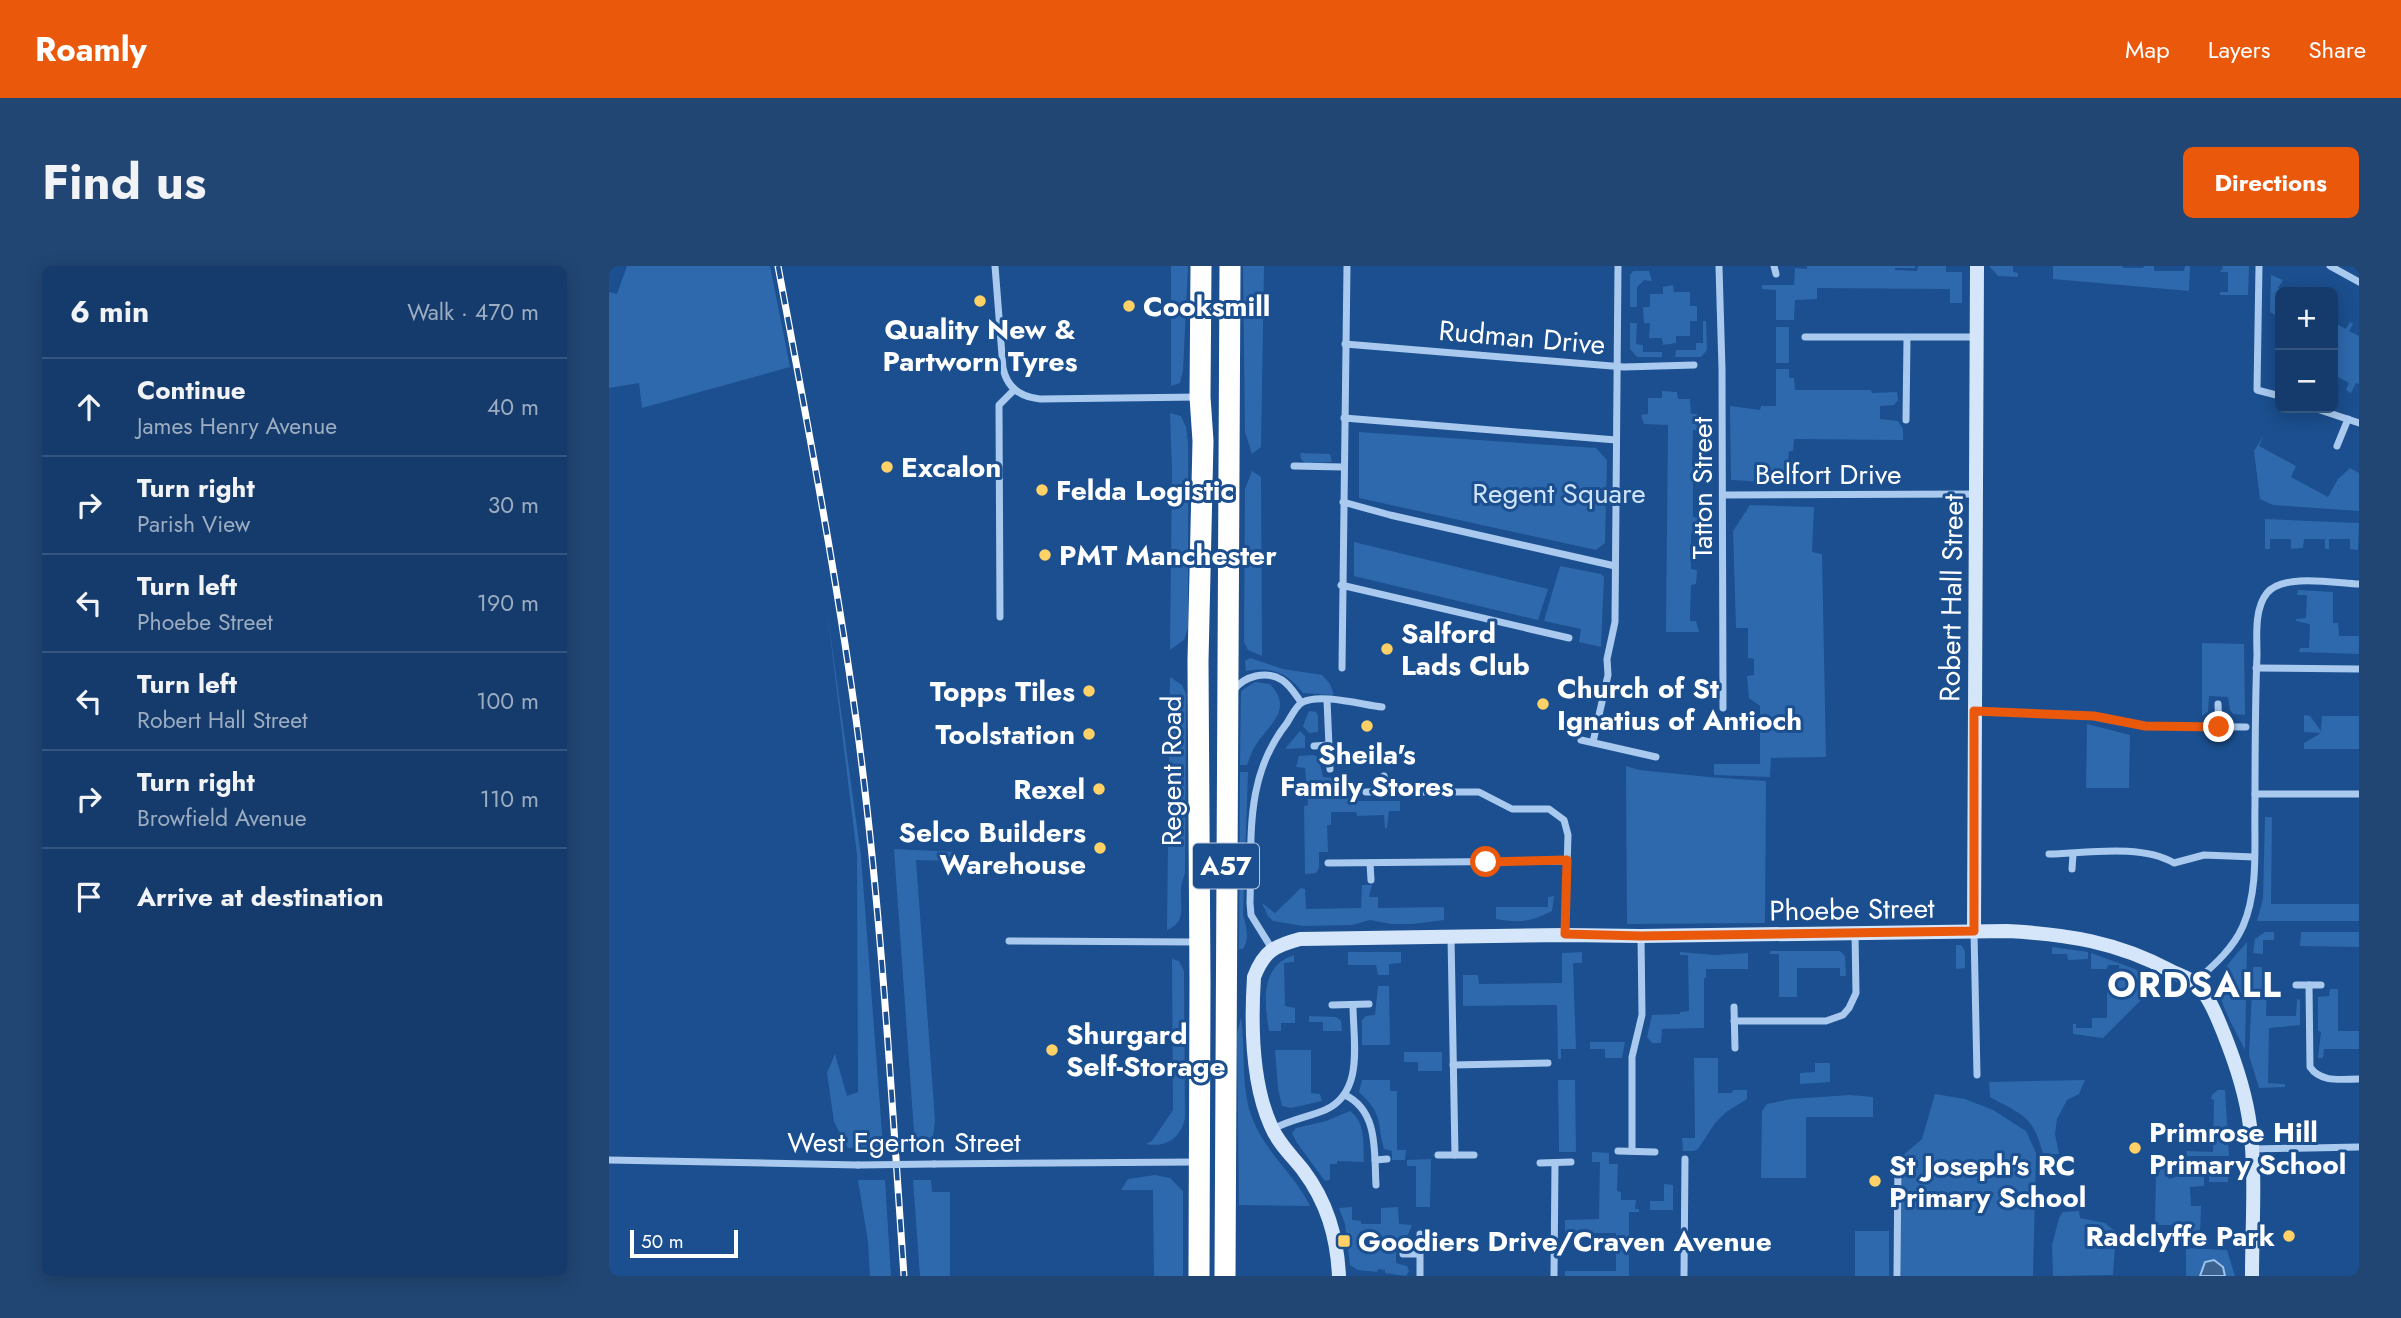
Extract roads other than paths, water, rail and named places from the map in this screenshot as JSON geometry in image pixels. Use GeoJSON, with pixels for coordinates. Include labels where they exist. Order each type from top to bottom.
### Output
{"type":"FeatureCollection","features":[{"type":"Feature","properties":{"kind":"highway","name":"Regent Road"},"geometry":{"type":"LineString","coordinates":[[1199,1276],[1198,661],[1203,448],[1200,397],[1201,266]]}},
{"type":"Feature","properties":{"kind":"highway","name":"Regent Road"},"geometry":{"type":"LineString","coordinates":[[1225,1276],[1230,266]]}},
{"type":"Feature","properties":{"kind":"street"},"geometry":{"type":"LineString","coordinates":[[995,266],[1005,380],[1014,390],[1030,398],[1040,399],[1200,397]]}},
{"type":"Feature","properties":{"kind":"street"},"geometry":{"type":"LineString","coordinates":[[1342,668],[1346,266]]}},
{"type":"Feature","properties":{"kind":"street"},"geometry":{"type":"LineString","coordinates":[[1593,742],[1608,674],[1607,659],[1615,622],[1618,266]]}},
{"type":"Feature","properties":{"kind":"street","name":"Robert Hall Street"},"geometry":{"type":"LineString","coordinates":[[1974,931],[1977,266]]}},
{"type":"Feature","properties":{"kind":"street"},"geometry":{"type":"LineString","coordinates":[[2259,266],[2257,390],[2275,395]]}},
{"type":"Feature","properties":{"kind":"street","name":"Tatton Street"},"geometry":{"type":"LineString","coordinates":[[1719,267],[1723,708]]}},
{"type":"Feature","properties":{"kind":"street"},"geometry":{"type":"LineString","coordinates":[[2335,267],[2359,282]]}},
{"type":"Feature","properties":{"kind":"street"},"geometry":{"type":"LineString","coordinates":[[1805,337],[1977,337]]}},
{"type":"Feature","properties":{"kind":"street"},"geometry":{"type":"LineString","coordinates":[[1906,420],[1907,338]]}},
{"type":"Feature","properties":{"kind":"street","name":"Rudman Drive"},"geometry":{"type":"LineString","coordinates":[[1345,344],[1618,366],[1694,365]]}},
{"type":"Feature","properties":{"kind":"street"},"geometry":{"type":"LineString","coordinates":[[1000,617],[999,405],[1014,390]]}},
{"type":"Feature","properties":{"kind":"street"},"geometry":{"type":"LineString","coordinates":[[2330,413],[2359,423]]}},
{"type":"Feature","properties":{"kind":"street"},"geometry":{"type":"LineString","coordinates":[[1344,418],[1616,440]]}},
{"type":"Feature","properties":{"kind":"street"},"geometry":{"type":"LineString","coordinates":[[2337,446],[2349,419]]}},
{"type":"Feature","properties":{"kind":"street"},"geometry":{"type":"LineString","coordinates":[[1294,466],[1343,467]]}},
{"type":"Feature","properties":{"kind":"street","name":"Belfort Drive"},"geometry":{"type":"LineString","coordinates":[[1723,495],[1976,494]]}},
{"type":"Feature","properties":{"kind":"street"},"geometry":{"type":"LineString","coordinates":[[1343,502],[1615,566]]}},
{"type":"Feature","properties":{"kind":"street"},"geometry":{"type":"LineString","coordinates":[[2194,983],[2220,959],[2243,926],[2252,897],[2259,609],[2267,592],[2279,584],[2293,581],[2359,584]]}},
{"type":"Feature","properties":{"kind":"street"},"geometry":{"type":"LineString","coordinates":[[1341,585],[1569,638]]}},
{"type":"Feature","properties":{"kind":"street"},"geometry":{"type":"LineString","coordinates":[[2256,668],[2359,669]]}},
{"type":"Feature","properties":{"kind":"street"},"geometry":{"type":"LineString","coordinates":[[1227,706],[1238,684],[1252,677],[1266,675],[1280,678],[1301,702]]}},
{"type":"Feature","properties":{"kind":"street"},"geometry":{"type":"LineString","coordinates":[[1339,1276],[1335,1240],[1327,1210],[1305,1173],[1272,1130],[1262,1105],[1255,1067],[1254,977],[1259,964],[1272,949],[1251,915],[1254,800],[1259,771],[1265,758],[1278,733],[1301,702],[1312,699],[1383,707]]}},
{"type":"Feature","properties":{"kind":"street"},"geometry":{"type":"LineString","coordinates":[[1327,700],[1330,769]]}},
{"type":"Feature","properties":{"kind":"street"},"geometry":{"type":"LineString","coordinates":[[2218,704],[2219,727]]}},
{"type":"Feature","properties":{"kind":"street"},"geometry":{"type":"LineString","coordinates":[[1974,711],[2094,716],[2145,726],[2243,727]]}},
{"type":"Feature","properties":{"kind":"street"},"geometry":{"type":"LineString","coordinates":[[1581,740],[1656,757]]}},
{"type":"Feature","properties":{"kind":"street"},"geometry":{"type":"LineString","coordinates":[[1314,746],[1329,745]]}},
{"type":"Feature","properties":{"kind":"street"},"geometry":{"type":"LineString","coordinates":[[1384,776],[1387,792]]}},
{"type":"Feature","properties":{"kind":"street"},"geometry":{"type":"LineString","coordinates":[[1366,792],[1479,792],[1512,809],[1549,809],[1558,814],[1567,828],[1565,934]]}},
{"type":"Feature","properties":{"kind":"street"},"geometry":{"type":"LineString","coordinates":[[2255,794],[2359,794]]}},
{"type":"Feature","properties":{"kind":"street"},"geometry":{"type":"LineString","coordinates":[[2049,854],[2137,852],[2162,857],[2174,863],[2204,855],[2255,857]]}},
{"type":"Feature","properties":{"kind":"street"},"geometry":{"type":"LineString","coordinates":[[2072,869],[2073,854]]}},
{"type":"Feature","properties":{"kind":"street"},"geometry":{"type":"LineString","coordinates":[[1328,863],[1567,860]]}},
{"type":"Feature","properties":{"kind":"street"},"geometry":{"type":"LineString","coordinates":[[1370,863],[1371,880]]}},
{"type":"Feature","properties":{"kind":"street"},"geometry":{"type":"LineString","coordinates":[[1974,931],[1977,1075]]}},
{"type":"Feature","properties":{"kind":"street","name":"Phoebe Street"},"geometry":{"type":"LineString","coordinates":[[1272,949],[1300,939],[1974,931],[2046,933],[2085,939],[2151,960],[2194,983],[2205,995],[2234,1058],[2246,1099],[2253,1149],[2252,1276]]}},
{"type":"Feature","properties":{"kind":"street"},"geometry":{"type":"LineString","coordinates":[[1734,1021],[1826,1021],[1843,1015],[1850,1009],[1856,993],[1855,934]]}},
{"type":"Feature","properties":{"kind":"street"},"geometry":{"type":"LineString","coordinates":[[1632,1151],[1632,1057],[1642,1015],[1641,936]]}},
{"type":"Feature","properties":{"kind":"street"},"geometry":{"type":"LineString","coordinates":[[1451,937],[1455,1155]]}},
{"type":"Feature","properties":{"kind":"street"},"geometry":{"type":"LineString","coordinates":[[1009,941],[1200,942]]}},
{"type":"Feature","properties":{"kind":"street"},"geometry":{"type":"LineString","coordinates":[[2296,985],[2321,985]]}},
{"type":"Feature","properties":{"kind":"street"},"geometry":{"type":"LineString","coordinates":[[2309,985],[2310,1067],[2316,1075],[2325,1078],[2359,1079]]}},
{"type":"Feature","properties":{"kind":"street"},"geometry":{"type":"LineString","coordinates":[[1332,1005],[1369,1004]]}},
{"type":"Feature","properties":{"kind":"street"},"geometry":{"type":"LineString","coordinates":[[1272,1130],[1295,1118],[1327,1109],[1345,1095],[1354,1072],[1353,1005]]}},
{"type":"Feature","properties":{"kind":"street"},"geometry":{"type":"LineString","coordinates":[[1734,1007],[1735,1048]]}},
{"type":"Feature","properties":{"kind":"street"},"geometry":{"type":"LineString","coordinates":[[1453,1065],[1548,1063]]}},
{"type":"Feature","properties":{"kind":"street"},"geometry":{"type":"LineString","coordinates":[[1345,1095],[1352,1098],[1369,1116],[1376,1185]]}},
{"type":"Feature","properties":{"kind":"street"},"geometry":{"type":"LineString","coordinates":[[2253,1149],[2359,1147]]}},
{"type":"Feature","properties":{"kind":"street"},"geometry":{"type":"LineString","coordinates":[[1618,1151],[1655,1152]]}},
{"type":"Feature","properties":{"kind":"street"},"geometry":{"type":"LineString","coordinates":[[1438,1155],[1473,1155]]}},
{"type":"Feature","properties":{"kind":"street"},"geometry":{"type":"LineString","coordinates":[[1897,1276],[1898,1158]]}},
{"type":"Feature","properties":{"kind":"street"},"geometry":{"type":"LineString","coordinates":[[1375,1160],[1387,1159]]}},
{"type":"Feature","properties":{"kind":"street"},"geometry":{"type":"LineString","coordinates":[[1684,1276],[1685,1159]]}},
{"type":"Feature","properties":{"kind":"street","name":"West Egerton Street"},"geometry":{"type":"LineString","coordinates":[[609,1160],[858,1164],[1200,1162]]}},
{"type":"Feature","properties":{"kind":"street"},"geometry":{"type":"LineString","coordinates":[[1540,1163],[1571,1162]]}},
{"type":"Feature","properties":{"kind":"street"},"geometry":{"type":"LineString","coordinates":[[1554,1276],[1555,1163]]}},
{"type":"Feature","properties":{"kind":"street"},"geometry":{"type":"LineString","coordinates":[[1420,1234],[1420,1276]]}},
{"type":"Feature","properties":{"kind":"street"},"geometry":{"type":"LineString","coordinates":[[1403,1254],[1419,1254]]}},
{"type":"Feature","properties":{"kind":"railway"},"geometry":{"type":"LineString","coordinates":[[778,266],[829,548],[865,788],[885,997],[904,1276]]}},
{"type":"Feature","properties":{"kind":"place","name":"Quality New & Partworn Tyres"},"geometry":{"type":"Point","coordinates":[980,301]}},
{"type":"Feature","properties":{"kind":"place","name":"Cooksmill"},"geometry":{"type":"Point","coordinates":[1129,306]}},
{"type":"Feature","properties":{"kind":"place","name":"Excalon"},"geometry":{"type":"Point","coordinates":[887,467]}},
{"type":"Feature","properties":{"kind":"place","name":"Felda Logistic"},"geometry":{"type":"Point","coordinates":[1042,490]}},
{"type":"Feature","properties":{"kind":"place","name":"PMT Manchester"},"geometry":{"type":"Point","coordinates":[1045,555]}},
{"type":"Feature","properties":{"kind":"place","name":"Salford Lads Club"},"geometry":{"type":"Point","coordinates":[1387,649]}},
{"type":"Feature","properties":{"kind":"place","name":"Topps Tiles"},"geometry":{"type":"Point","coordinates":[1089,691]}},
{"type":"Feature","properties":{"kind":"place","name":"Church of St Ignatius of Antioch"},"geometry":{"type":"Point","coordinates":[1543,704]}},
{"type":"Feature","properties":{"kind":"place","name":"Sheila's Family Stores"},"geometry":{"type":"Point","coordinates":[1367,726]}},
{"type":"Feature","properties":{"kind":"place","name":"Toolstation"},"geometry":{"type":"Point","coordinates":[1089,734]}},
{"type":"Feature","properties":{"kind":"place","name":"Rexel"},"geometry":{"type":"Point","coordinates":[1099,789]}},
{"type":"Feature","properties":{"kind":"place","name":"Selco Builders Warehouse"},"geometry":{"type":"Point","coordinates":[1100,848]}},
{"type":"Feature","properties":{"kind":"place","name":"Shurgard Self-Storage"},"geometry":{"type":"Point","coordinates":[1052,1050]}},
{"type":"Feature","properties":{"kind":"place","name":"Primrose Hill Primary School"},"geometry":{"type":"Point","coordinates":[2135,1148]}},
{"type":"Feature","properties":{"kind":"place","name":"St Joseph's RC Primary School"},"geometry":{"type":"Point","coordinates":[1875,1181]}},
{"type":"Feature","properties":{"kind":"place","name":"Radclyffe Park"},"geometry":{"type":"Point","coordinates":[2289,1236]}},
{"type":"Feature","properties":{"kind":"place","name":"Goodiers Drive/Craven Avenue"},"geometry":{"type":"Point","coordinates":[1344,1241]}},
{"type":"Feature","properties":{"kind":"district","name":"ORDSALL"},"geometry":{"type":"Point","coordinates":[2195,985]}},
{"type":"Feature","properties":{"kind":"park label","name":"Regent Square"},"geometry":{"type":"Point","coordinates":[1559,493]}}]}
